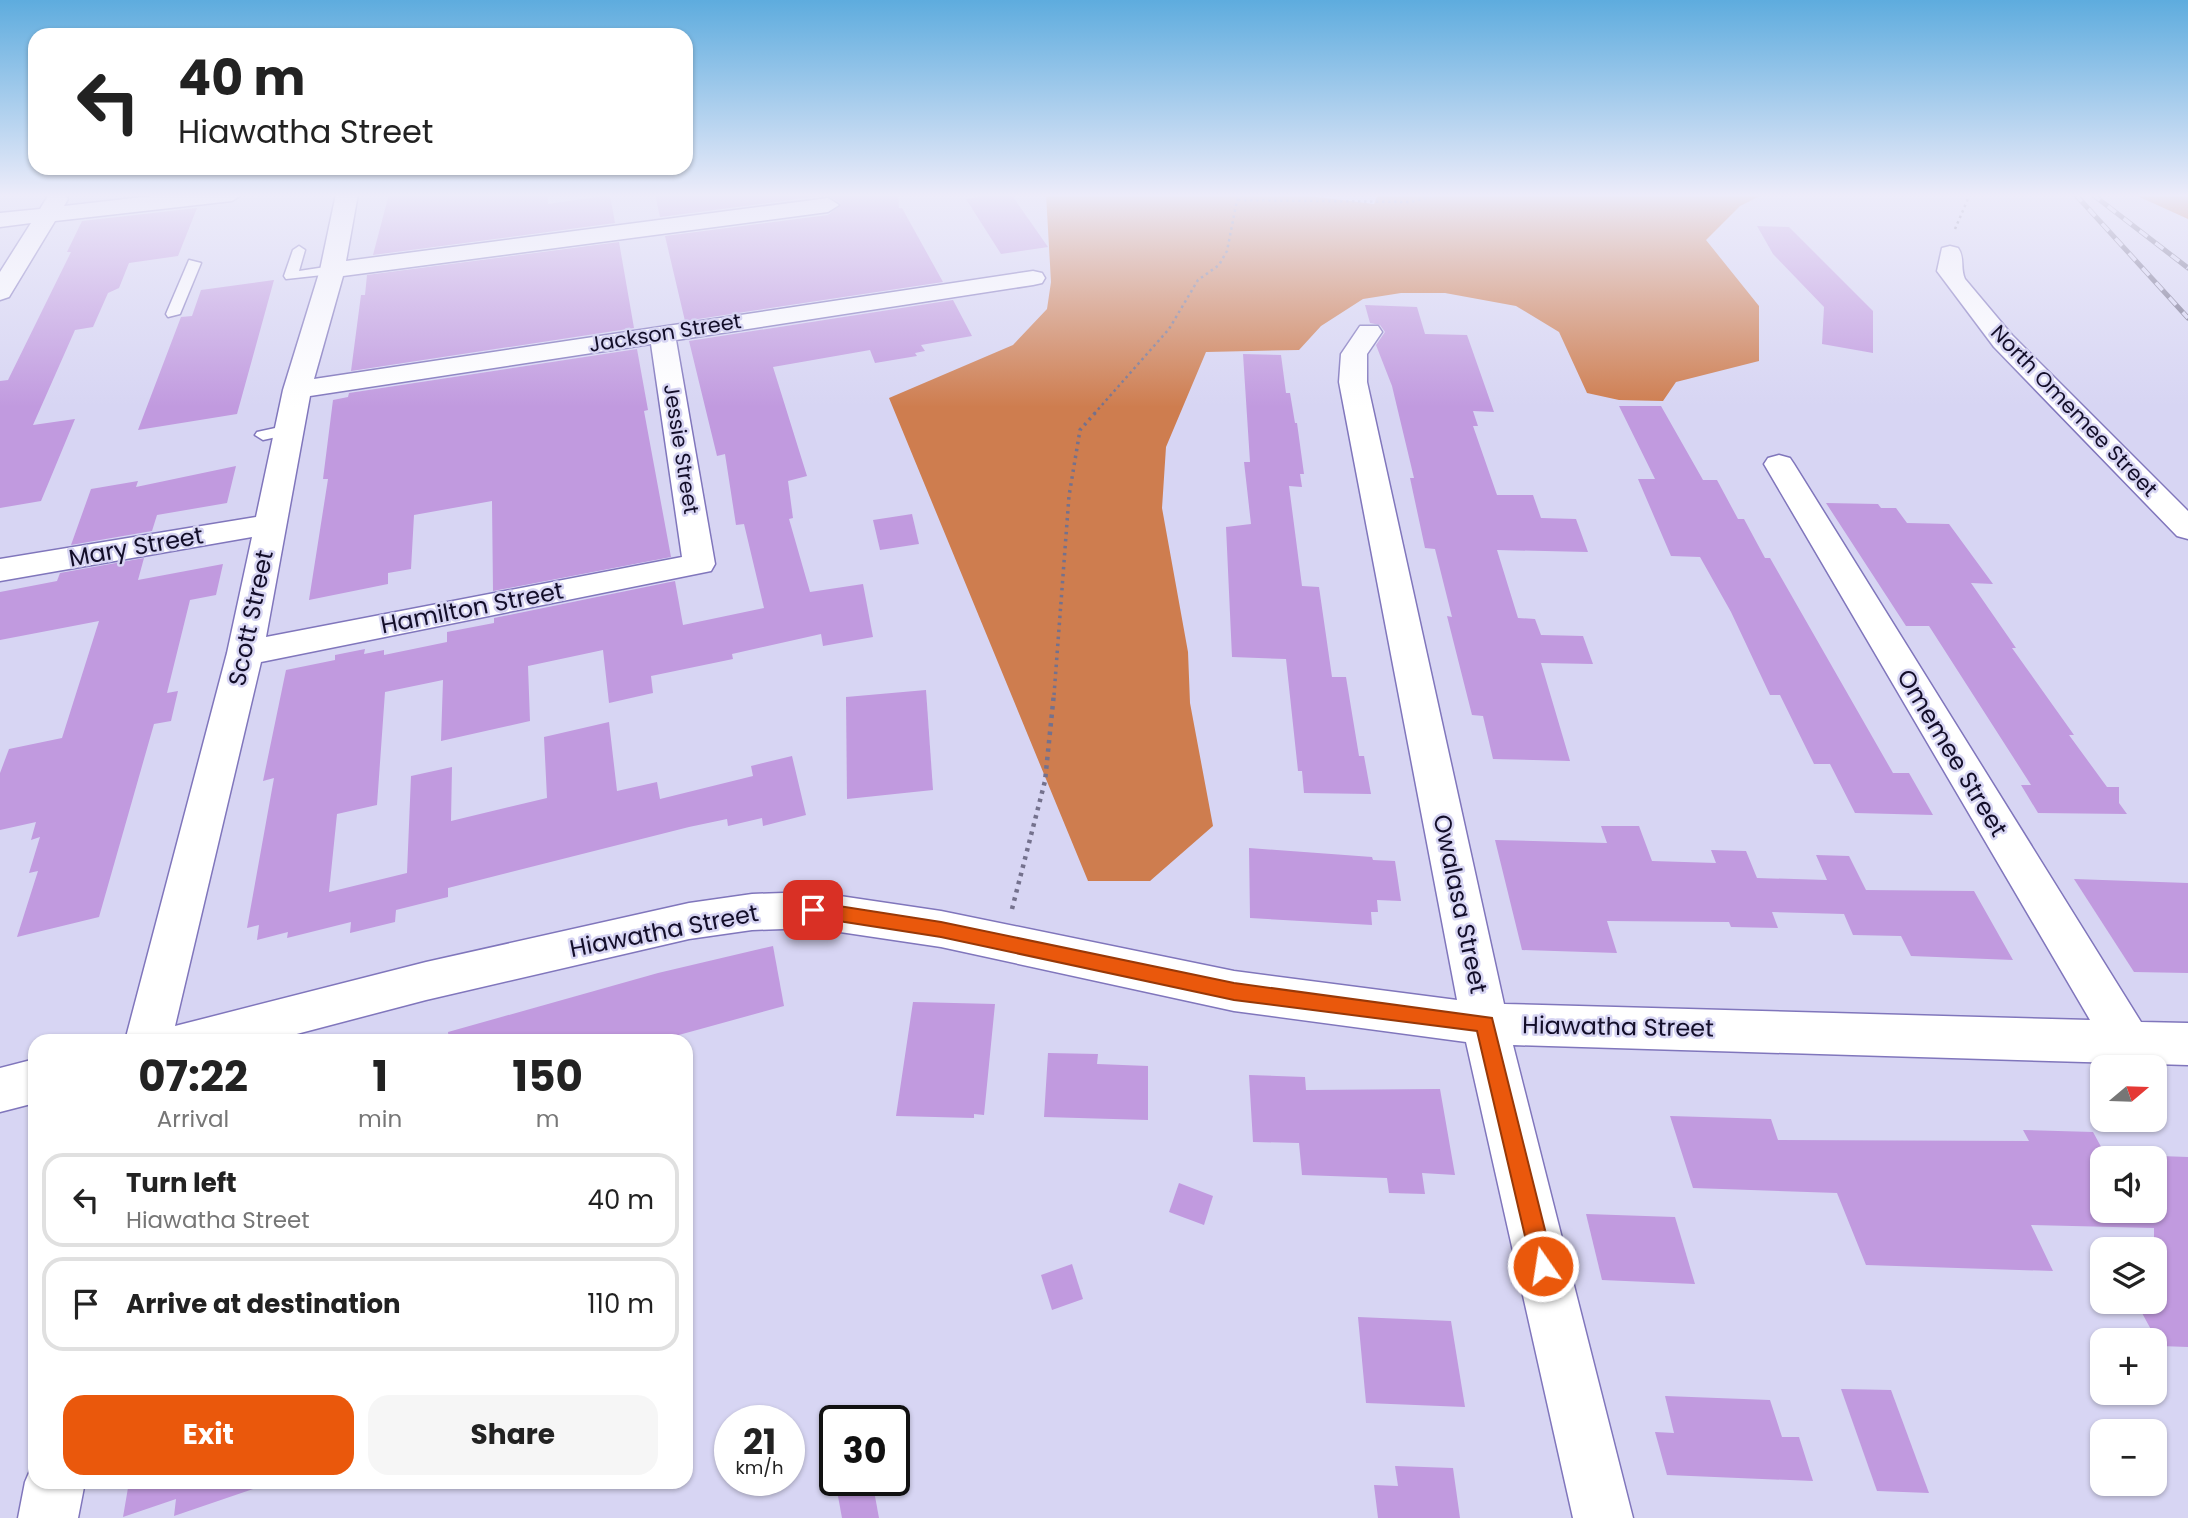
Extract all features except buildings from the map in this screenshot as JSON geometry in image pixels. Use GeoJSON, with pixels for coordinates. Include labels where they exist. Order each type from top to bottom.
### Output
{"type":"FeatureCollection","features":[{"type":"Feature","properties":{"kind":"street"},"geometry":{"type":"LineString","coordinates":[[4,280],[14,265]]}},
{"type":"Feature","properties":{"kind":"street","name":"Scott Street"},"geometry":{"type":"LineString","coordinates":[[150,1034],[245,653],[271,524],[276,432],[297,390],[333,265]]}},
{"type":"Feature","properties":{"kind":"street"},"geometry":{"type":"LineString","coordinates":[[332,270],[373,265]]}},
{"type":"Feature","properties":{"kind":"street","name":"North Omemee Street"},"geometry":{"type":"LineString","coordinates":[[1949,265],[1954,281],[2003,341],[2188,529]]}},
{"type":"Feature","properties":{"kind":"street","name":"Jackson Street"},"geometry":{"type":"LineString","coordinates":[[297,390],[1032,278]]}},
{"type":"Feature","properties":{"kind":"street","name":"Owalasa Street"},"geometry":{"type":"LineString","coordinates":[[1369,332],[1354,354],[1353,382],[1485,1024],[1603,1518]]}},
{"type":"Feature","properties":{"kind":"street","name":"Jessie Street"},"geometry":{"type":"LineString","coordinates":[[663,333],[699,564]]}},
{"type":"Feature","properties":{"kind":"street","name":"Omemee Street"},"geometry":{"type":"LineString","coordinates":[[1779,464],[2127,1040]]}},
{"type":"Feature","properties":{"kind":"street","name":"Mary Street"},"geometry":{"type":"LineString","coordinates":[[0,570],[271,524]]}},
{"type":"Feature","properties":{"kind":"street","name":"Hamilton Street"},"geometry":{"type":"LineString","coordinates":[[245,653],[699,564]]}},
{"type":"Feature","properties":{"kind":"street","name":"Hiawatha Street"},"geometry":{"type":"LineString","coordinates":[[219,1034],[440,978],[689,921],[752,912],[813,910],[941,929],[1234,991],[1485,1024],[2127,1040],[2188,1044]]}},
{"type":"Feature","properties":{"kind":"street"},"geometry":{"type":"LineString","coordinates":[[0,1090],[28,1083]]}},
{"type":"Feature","properties":{"kind":"street"},"geometry":{"type":"LineString","coordinates":[[48,1518],[54,1489]]}},
{"type":"Feature","properties":{"kind":"lane"},"geometry":{"type":"LineString","coordinates":[[173,314],[193,265]]}},
{"type":"Feature","properties":{"kind":"lane"},"geometry":{"type":"LineString","coordinates":[[294,265],[291,276],[332,270]]}},
{"type":"Feature","properties":{"kind":"path"},"geometry":{"type":"LineString","coordinates":[[1010,916],[1045,781],[1062,613],[1069,496],[1080,430],[1169,329],[1198,280],[1219,265]]}},
{"type":"Feature","properties":{"kind":"shaded area"},"geometry":{"type":"Polygon","coordinates":[[[1050,265],[1726,265],[1759,306],[1759,361],[1676,382],[1663,401],[1619,400],[1587,393],[1559,332],[1516,306],[1445,293],[1401,293],[1363,299],[1321,326],[1299,350],[1206,352],[1166,447],[1162,508],[1188,652],[1190,703],[1213,826],[1150,881],[1088,881],[889,398],[1013,345],[1047,309],[1051,282],[1050,265]]]}},
{"type":"Feature","properties":{"kind":"railway"},"geometry":{"type":"LineString","coordinates":[[2140,265],[2188,318]]}},
{"type":"Feature","properties":{"kind":"railway"},"geometry":{"type":"LineString","coordinates":[[2184,265],[2188,268]]}},
{"type":"Feature","properties":{"kind":"route"},"geometry":{"type":"LineString","coordinates":[[813,910],[843,912],[941,929],[1234,991],[1485,1024],[1543,1266]]}}]}
